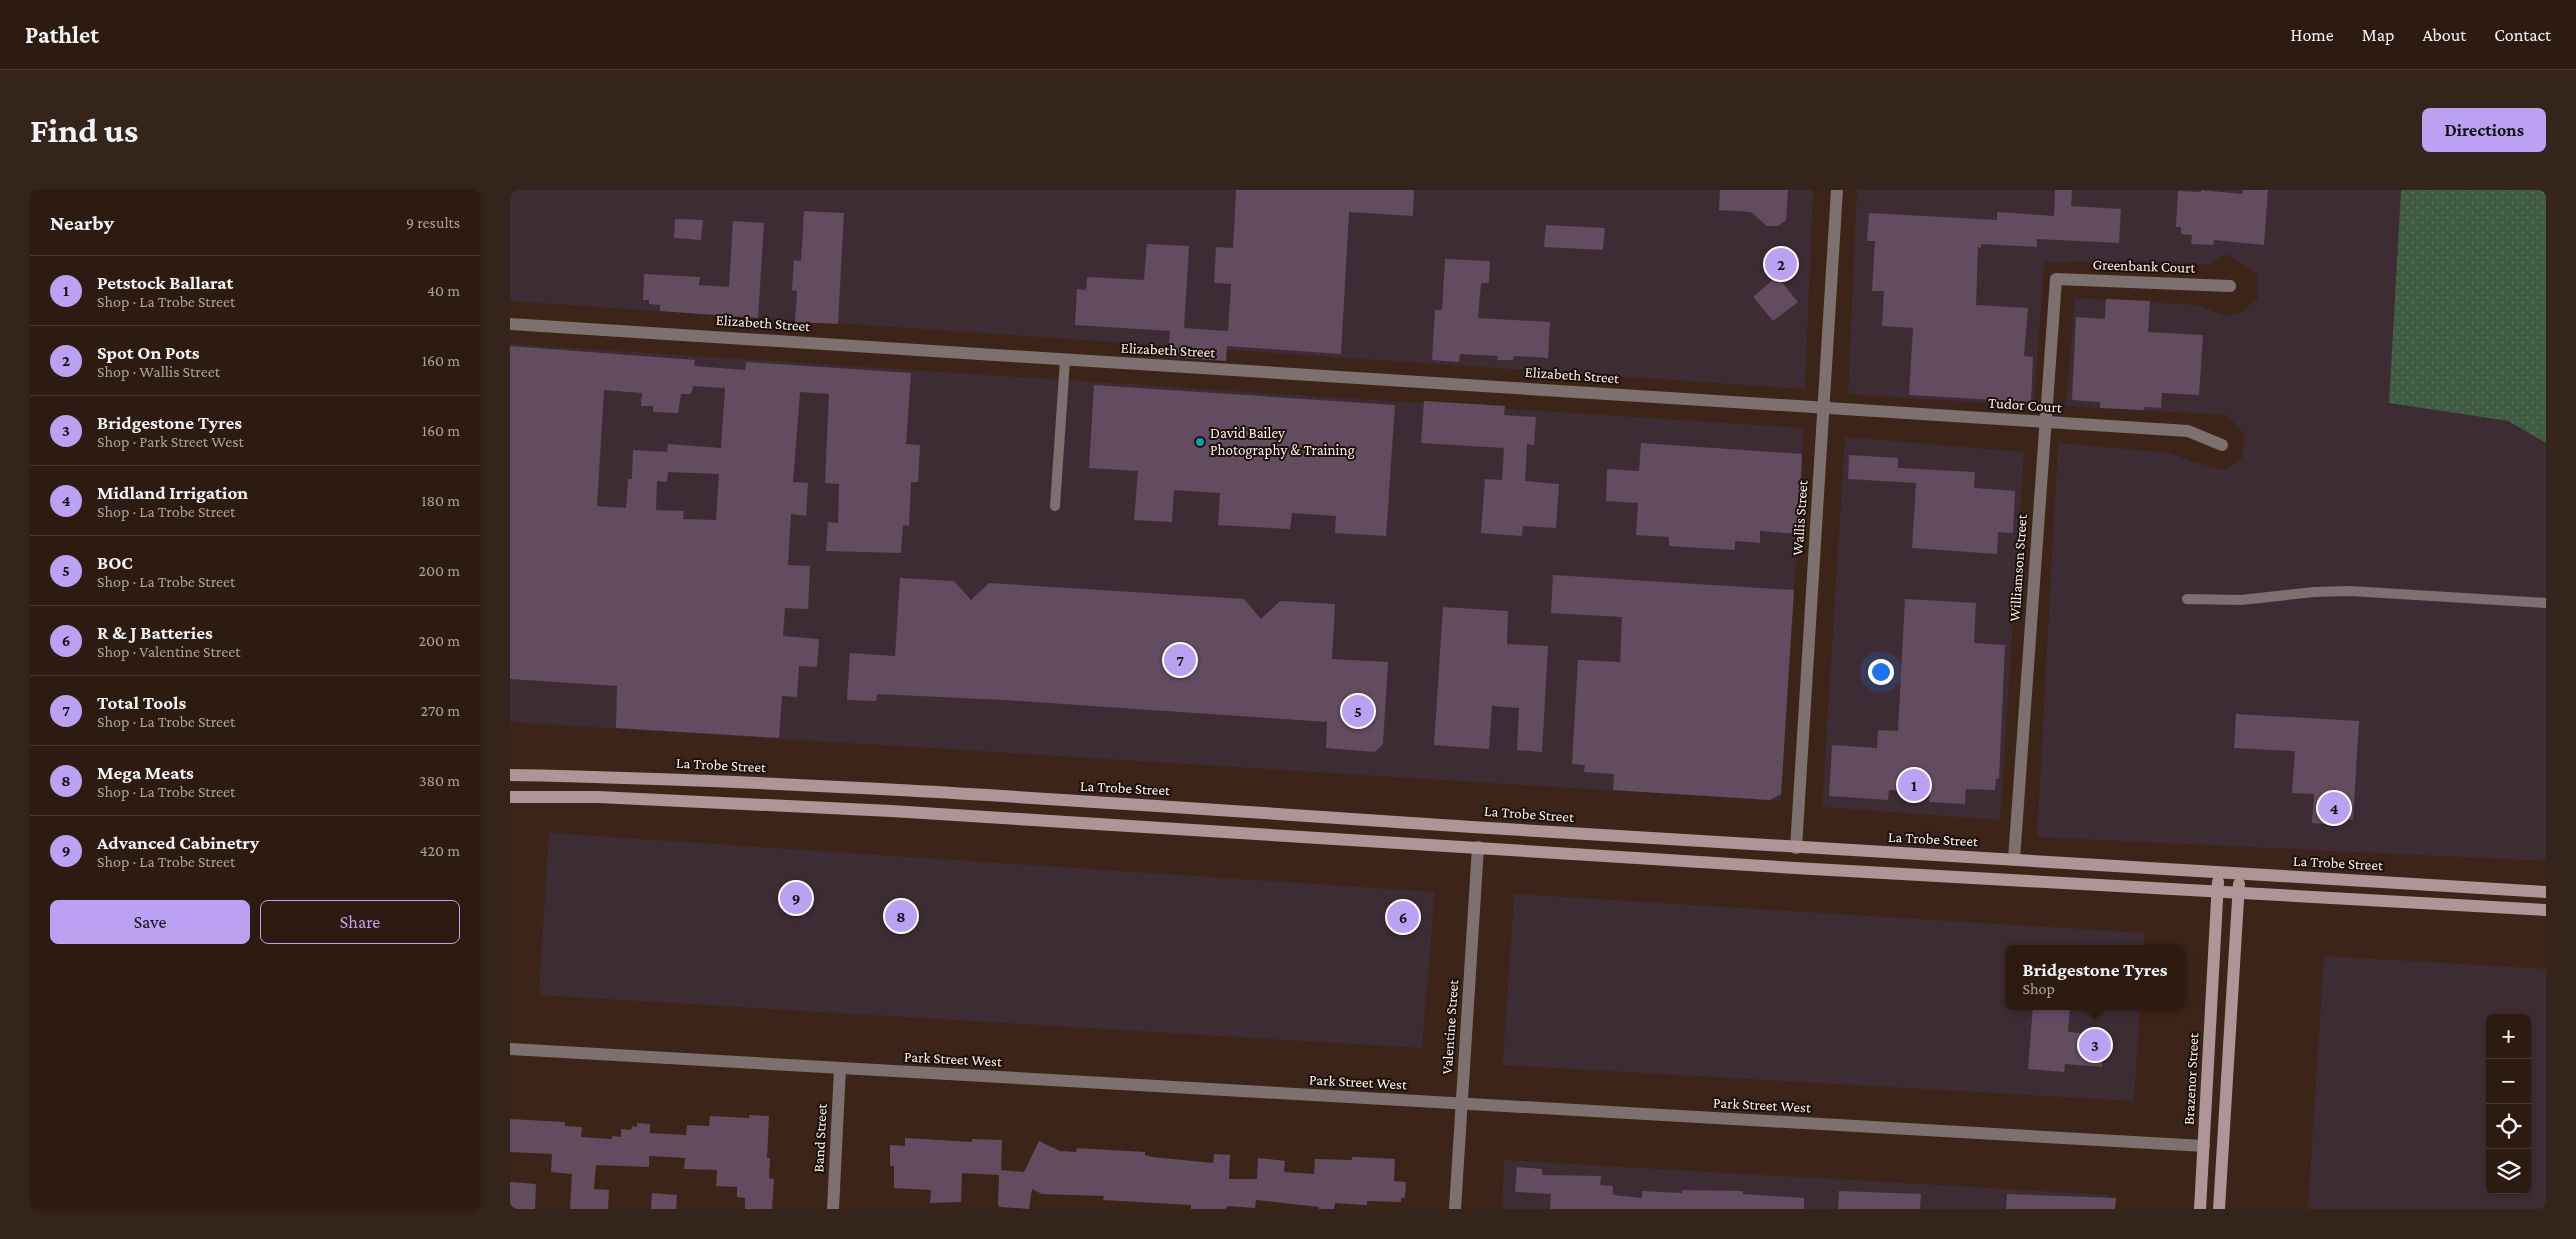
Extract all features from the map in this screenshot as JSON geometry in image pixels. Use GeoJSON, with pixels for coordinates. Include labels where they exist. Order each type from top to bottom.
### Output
{"type":"FeatureCollection","features":[{"type":"Feature","properties":{"kind":"main road","name":"La Trobe Street"},"geometry":{"type":"LineString","coordinates":[[510,775],[649,777],[2546,892]]}},
{"type":"Feature","properties":{"kind":"main road"},"geometry":{"type":"LineString","coordinates":[[510,797],[598,797],[891,811],[1795,868],[2546,910]]}},
{"type":"Feature","properties":{"kind":"main road"},"geometry":{"type":"LineString","coordinates":[[1478,847],[1479,827]]}},
{"type":"Feature","properties":{"kind":"main road"},"geometry":{"type":"LineString","coordinates":[[1795,868],[1796,848]]}},
{"type":"Feature","properties":{"kind":"main road"},"geometry":{"type":"LineString","coordinates":[[2013,880],[2014,859]]}},
{"type":"Feature","properties":{"kind":"main road","name":"Brazenor Street"},"geometry":{"type":"LineString","coordinates":[[2200,1209],[2219,872]]}},
{"type":"Feature","properties":{"kind":"main road"},"geometry":{"type":"LineString","coordinates":[[2220,1209],[2240,874]]}},
{"type":"Feature","properties":{"kind":"main road"},"geometry":{"type":"LineString","coordinates":[[2204,1146],[2223,1146]]}},
{"type":"Feature","properties":{"kind":"street","name":"Wallis Street"},"geometry":{"type":"LineString","coordinates":[[1796,848],[1837,190]]}},
{"type":"Feature","properties":{"kind":"street","name":"Greenbank Court"},"geometry":{"type":"LineString","coordinates":[[2056,279],[2230,286]]}},
{"type":"Feature","properties":{"kind":"street","name":"Williamson Street"},"geometry":{"type":"LineString","coordinates":[[2014,859],[2056,279]]}},
{"type":"Feature","properties":{"kind":"street","name":"Elizabeth Street"},"geometry":{"type":"LineString","coordinates":[[510,324],[1823,408]]}},
{"type":"Feature","properties":{"kind":"street","name":"Tudor Court"},"geometry":{"type":"LineString","coordinates":[[1823,408],[2188,431],[2222,446]]}},
{"type":"Feature","properties":{"kind":"street","name":"Valentine Street"},"geometry":{"type":"LineString","coordinates":[[1455,1209],[1478,847]]}},
{"type":"Feature","properties":{"kind":"street","name":"Park Street West"},"geometry":{"type":"LineString","coordinates":[[510,1049],[2204,1146]]}},
{"type":"Feature","properties":{"kind":"street","name":"Band Street"},"geometry":{"type":"LineString","coordinates":[[833,1209],[840,1069]]}},
{"type":"Feature","properties":{"kind":"lane"},"geometry":{"type":"LineString","coordinates":[[1055,506],[1065,360]]}},
{"type":"Feature","properties":{"kind":"lane"},"geometry":{"type":"LineString","coordinates":[[2187,599],[2241,600],[2343,591],[2546,603]]}},
{"type":"Feature","properties":{"kind":"shaded area"},"geometry":{"type":"Polygon","coordinates":[[[510,190],[1813,190],[1805,389],[510,301],[510,190]]]}},
{"type":"Feature","properties":{"kind":"shaded area"},"geometry":{"type":"Polygon","coordinates":[[[1857,190],[2401,190],[2389,403],[2508,421],[2546,443],[2546,861],[2037,837],[2058,443],[2171,453],[2189,461],[2224,470],[2242,458],[2245,435],[2227,415],[2066,406],[2075,298],[2197,305],[2224,316],[2241,313],[2258,298],[2257,274],[2227,254],[2207,265],[2165,261],[2044,262],[2034,406],[1848,394],[1857,190]]]}},
{"type":"Feature","properties":{"kind":"shaded area"},"geometry":{"type":"Polygon","coordinates":[[[510,344],[1804,428],[1781,801],[510,722],[510,344]]]}},
{"type":"Feature","properties":{"kind":"shaded area"},"geometry":{"type":"Polygon","coordinates":[[[1845,437],[2024,452],[2000,820],[1822,807],[1845,437]]]}},
{"type":"Feature","properties":{"kind":"shaded area"},"geometry":{"type":"Polygon","coordinates":[[[549,833],[1435,892],[1422,1048],[539,995],[549,833]]]}},
{"type":"Feature","properties":{"kind":"shaded area"},"geometry":{"type":"Polygon","coordinates":[[[1514,894],[2145,933],[2144,945],[2005,945],[2005,1010],[2140,1010],[2134,1101],[1503,1065],[1514,894]]]}},
{"type":"Feature","properties":{"kind":"shaded area"},"geometry":{"type":"Polygon","coordinates":[[[2324,956],[2546,969],[2546,1209],[2308,1209],[2324,956]]]}},
{"type":"Feature","properties":{"kind":"shaded area"},"geometry":{"type":"Polygon","coordinates":[[[1504,1160],[2110,1195],[2113,1209],[1502,1209],[1504,1160]]]}},
{"type":"Feature","properties":{"kind":"green space"},"geometry":{"type":"Polygon","coordinates":[[[2401,190],[2546,190],[2546,443],[2508,421],[2389,403],[2401,190]]]}},
{"type":"Feature","properties":{"kind":"building"},"geometry":{"type":"Polygon","coordinates":[[[1236,190],[1414,190],[1413,216],[1349,212],[1341,354],[1227,346],[1226,361],[1168,357],[1170,331],[1075,325],[1077,289],[1086,290],[1087,277],[1144,280],[1147,244],[1189,246],[1184,328],[1228,331],[1231,284],[1214,283],[1216,247],[1233,248],[1236,190]]]}},
{"type":"Feature","properties":{"kind":"building"},"geometry":{"type":"Polygon","coordinates":[[[1720,190],[1788,190],[1786,220],[1778,226],[1767,226],[1751,212],[1719,210],[1720,190]]]}},
{"type":"Feature","properties":{"kind":"building"},"geometry":{"type":"Polygon","coordinates":[[[2055,190],[2072,190],[2071,206],[2121,209],[2119,243],[2037,239],[2037,247],[1981,244],[1981,248],[1978,247],[1976,305],[2028,308],[2024,356],[2033,357],[2031,402],[1909,395],[1913,328],[1882,326],[1884,291],[1872,291],[1875,241],[1867,241],[1869,213],[1997,220],[1997,212],[2054,216],[2055,190]]]}},
{"type":"Feature","properties":{"kind":"building"},"geometry":{"type":"Polygon","coordinates":[[[2201,190],[2242,194],[2243,190],[2268,190],[2264,245],[2214,240],[2213,245],[2191,244],[2192,235],[2181,234],[2181,227],[2176,227],[2178,191],[2201,192],[2201,190]]]}},
{"type":"Feature","properties":{"kind":"building"},"geometry":{"type":"Polygon","coordinates":[[[804,211],[844,213],[838,324],[795,322],[797,291],[792,290],[794,260],[801,261],[804,211]]]}},
{"type":"Feature","properties":{"kind":"building"},"geometry":{"type":"Polygon","coordinates":[[[675,219],[703,220],[701,240],[674,238],[675,219]]]}},
{"type":"Feature","properties":{"kind":"building"},"geometry":{"type":"Polygon","coordinates":[[[733,221],[764,223],[758,318],[660,311],[660,305],[649,304],[649,300],[643,300],[644,274],[700,277],[699,285],[729,287],[733,221]]]}},
{"type":"Feature","properties":{"kind":"building"},"geometry":{"type":"Polygon","coordinates":[[[1546,225],[1605,228],[1603,250],[1544,247],[1546,225]]]}},
{"type":"Feature","properties":{"kind":"building"},"geometry":{"type":"Polygon","coordinates":[[[1445,259],[1490,261],[1489,283],[1481,283],[1478,318],[1550,322],[1548,358],[1514,356],[1513,360],[1497,360],[1498,356],[1460,354],[1459,362],[1432,360],[1435,310],[1442,310],[1445,259]]]}},
{"type":"Feature","properties":{"kind":"building"},"geometry":{"type":"Polygon","coordinates":[[[1777,276],[1798,302],[1773,321],[1753,297],[1777,276]]]}},
{"type":"Feature","properties":{"kind":"building"},"geometry":{"type":"Polygon","coordinates":[[[2106,299],[2150,301],[2148,332],[2203,335],[2199,395],[2162,393],[2161,408],[2144,407],[2144,410],[2100,408],[2100,402],[2072,400],[2076,317],[2105,319],[2106,299]]]}},
{"type":"Feature","properties":{"kind":"building"},"geometry":{"type":"Polygon","coordinates":[[[510,346],[695,360],[694,366],[745,370],[746,362],[911,373],[906,444],[920,445],[918,482],[911,482],[909,526],[903,525],[901,553],[826,551],[828,522],[838,523],[839,484],[825,483],[829,394],[800,392],[793,482],[808,483],[806,516],[791,514],[788,565],[810,566],[808,609],[785,608],[783,636],[819,639],[817,667],[799,666],[797,697],[782,696],[779,738],[616,728],[617,686],[510,679],[510,346]],[[693,386],[691,394],[681,394],[678,413],[653,412],[653,406],[641,406],[642,393],[604,390],[597,506],[626,508],[628,479],[632,479],[633,450],[667,452],[668,444],[721,448],[725,388],[693,386]],[[668,472],[667,482],[657,481],[656,510],[684,511],[683,519],[716,520],[719,474],[668,472]]]}},
{"type":"Feature","properties":{"kind":"building"},"geometry":{"type":"Polygon","coordinates":[[[1094,385],[1395,405],[1386,536],[1335,533],[1336,516],[1292,513],[1290,529],[1218,525],[1220,493],[1174,490],[1172,522],[1134,520],[1138,471],[1089,468],[1094,385]]]}},
{"type":"Feature","properties":{"kind":"building"},"geometry":{"type":"Polygon","coordinates":[[[1424,401],[1505,406],[1504,415],[1536,417],[1534,445],[1527,444],[1525,481],[1559,484],[1556,528],[1523,526],[1522,536],[1481,533],[1485,479],[1502,480],[1504,448],[1421,443],[1424,401]]]}},
{"type":"Feature","properties":{"kind":"building"},"geometry":{"type":"Polygon","coordinates":[[[1641,443],[1802,454],[1799,534],[1760,531],[1760,543],[1735,541],[1735,550],[1669,546],[1669,537],[1636,535],[1638,503],[1606,501],[1607,469],[1639,471],[1641,443]]]}},
{"type":"Feature","properties":{"kind":"building"},"geometry":{"type":"Polygon","coordinates":[[[1849,455],[1898,458],[1898,468],[1975,472],[1974,488],[2015,491],[2013,533],[1998,532],[1997,554],[1912,548],[1916,483],[1848,479],[1849,455]]]}},
{"type":"Feature","properties":{"kind":"building"},"geometry":{"type":"Polygon","coordinates":[[[1553,575],[1794,590],[1781,794],[1770,800],[1613,790],[1614,774],[1584,772],[1585,765],[1572,764],[1578,660],[1620,662],[1622,617],[1551,613],[1553,575]]]}},
{"type":"Feature","properties":{"kind":"building"},"geometry":{"type":"Polygon","coordinates":[[[900,578],[954,581],[971,600],[989,583],[1244,599],[1261,619],[1280,601],[1335,604],[1332,659],[1388,662],[1383,744],[1375,752],[1326,748],[1327,722],[1004,700],[877,694],[876,701],[847,700],[850,653],[895,656],[900,578]]]}},
{"type":"Feature","properties":{"kind":"building"},"geometry":{"type":"Polygon","coordinates":[[[1905,599],[1976,603],[1974,643],[2005,645],[1999,779],[1996,779],[1995,790],[1966,789],[1965,804],[1929,802],[1930,792],[1889,790],[1888,800],[1829,796],[1832,745],[1877,748],[1878,730],[1898,731],[1905,599]]]}},
{"type":"Feature","properties":{"kind":"building"},"geometry":{"type":"Polygon","coordinates":[[[1443,607],[1508,611],[1507,644],[1548,646],[1542,752],[1517,750],[1519,708],[1492,706],[1489,749],[1434,745],[1443,607]]]}},
{"type":"Feature","properties":{"kind":"building"},"geometry":{"type":"Polygon","coordinates":[[[2236,714],[2359,721],[2353,820],[2329,819],[2329,824],[2312,823],[2314,794],[2292,793],[2295,751],[2234,748],[2236,714]]]}},
{"type":"Feature","properties":{"kind":"building"},"geometry":{"type":"Polygon","coordinates":[[[2033,1010],[2070,1010],[2068,1032],[2105,1035],[2102,1067],[2065,1064],[2064,1072],[2028,1069],[2033,1010]]]}},
{"type":"Feature","properties":{"kind":"building"},"geometry":{"type":"Polygon","coordinates":[[[749,1115],[769,1116],[767,1158],[770,1158],[769,1178],[774,1179],[772,1209],[745,1209],[745,1198],[737,1197],[737,1187],[716,1186],[717,1170],[684,1169],[685,1158],[649,1156],[649,1167],[596,1165],[594,1189],[609,1190],[608,1209],[570,1209],[572,1174],[551,1172],[552,1154],[510,1152],[510,1119],[565,1122],[565,1126],[582,1127],[581,1137],[612,1139],[612,1136],[621,1137],[621,1129],[631,1130],[632,1126],[637,1127],[637,1123],[650,1124],[650,1133],[686,1135],[687,1125],[709,1126],[710,1116],[749,1118],[749,1115]]]}},
{"type":"Feature","properties":{"kind":"building"},"geometry":{"type":"Polygon","coordinates":[[[905,1138],[972,1142],[972,1139],[1002,1140],[1001,1170],[1024,1172],[1039,1141],[1060,1151],[1076,1152],[1077,1148],[1145,1152],[1145,1155],[1152,1157],[1213,1163],[1214,1154],[1230,1155],[1229,1179],[1257,1179],[1258,1158],[1285,1161],[1284,1172],[1314,1174],[1315,1159],[1352,1160],[1352,1157],[1358,1157],[1395,1159],[1394,1181],[1406,1182],[1405,1198],[1401,1198],[1401,1202],[1367,1201],[1367,1205],[1335,1203],[1334,1209],[1319,1209],[1319,1207],[1256,1200],[1255,1208],[1228,1206],[1225,1209],[1191,1209],[1191,1205],[1103,1200],[1104,1196],[1042,1194],[1032,1189],[1029,1209],[1000,1207],[998,1205],[999,1175],[962,1173],[961,1202],[930,1203],[931,1190],[894,1188],[894,1166],[890,1166],[890,1145],[905,1146],[905,1138]]]}},
{"type":"Feature","properties":{"kind":"building"},"geometry":{"type":"Polygon","coordinates":[[[1517,1167],[1542,1169],[1542,1175],[1601,1176],[1600,1185],[1613,1186],[1613,1195],[1642,1198],[1642,1191],[1682,1193],[1682,1190],[1743,1191],[1743,1194],[1804,1198],[1804,1209],[1550,1209],[1551,1194],[1515,1192],[1517,1167]]]}},
{"type":"Feature","properties":{"kind":"building"},"geometry":{"type":"Polygon","coordinates":[[[510,1182],[536,1184],[535,1209],[510,1209],[510,1182]]]}},
{"type":"Feature","properties":{"kind":"building"},"geometry":{"type":"Polygon","coordinates":[[[1839,1191],[1921,1194],[1920,1209],[1838,1209],[1839,1191]]]}},
{"type":"Feature","properties":{"kind":"building"},"geometry":{"type":"Polygon","coordinates":[[[652,1193],[677,1195],[676,1209],[651,1209],[652,1193]]]}},
{"type":"Feature","properties":{"kind":"building"},"geometry":{"type":"Polygon","coordinates":[[[2007,1194],[2116,1198],[2115,1209],[2006,1209],[2007,1194]]]}},
{"type":"Feature","properties":{"kind":"place","name":"Spot On Pots"},"geometry":{"type":"Point","coordinates":[1781,264]}},
{"type":"Feature","properties":{"kind":"place","name":"David Bailey Photography & Training"},"geometry":{"type":"Point","coordinates":[1200,442]}},
{"type":"Feature","properties":{"kind":"place","name":"Total Tools"},"geometry":{"type":"Point","coordinates":[1180,660]}},
{"type":"Feature","properties":{"kind":"place","name":"BOC"},"geometry":{"type":"Point","coordinates":[1358,711]}},
{"type":"Feature","properties":{"kind":"place","name":"Petstock Ballarat"},"geometry":{"type":"Point","coordinates":[1914,785]}},
{"type":"Feature","properties":{"kind":"place","name":"Midland Irrigation"},"geometry":{"type":"Point","coordinates":[2334,808]}},
{"type":"Feature","properties":{"kind":"place","name":"Advanced Cabinetry"},"geometry":{"type":"Point","coordinates":[796,898]}},
{"type":"Feature","properties":{"kind":"place","name":"Mega Meats"},"geometry":{"type":"Point","coordinates":[901,916]}},
{"type":"Feature","properties":{"kind":"place","name":"R & J Batteries"},"geometry":{"type":"Point","coordinates":[1403,917]}},
{"type":"Feature","properties":{"kind":"place","name":"Bridgestone Tyres"},"geometry":{"type":"Point","coordinates":[2095,1045]}}]}
